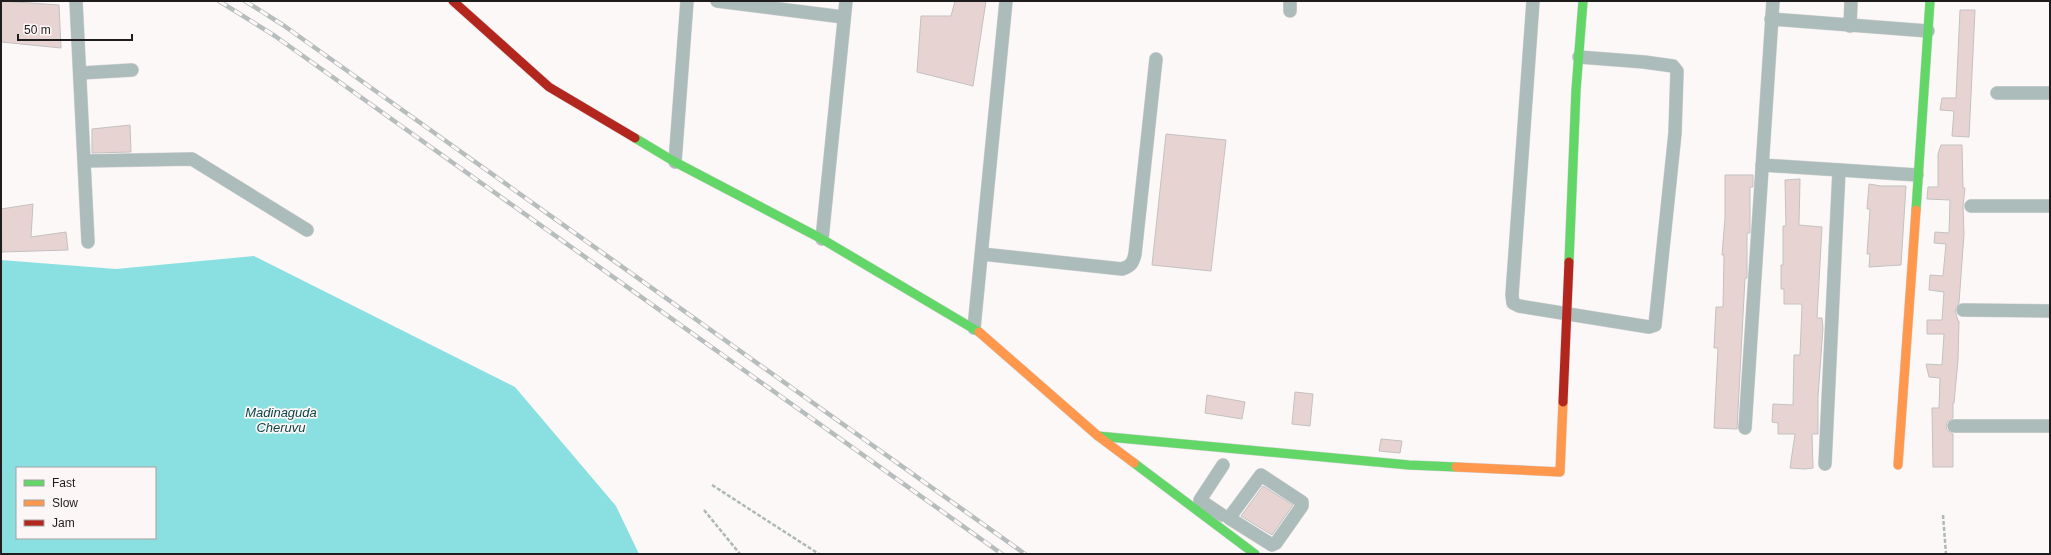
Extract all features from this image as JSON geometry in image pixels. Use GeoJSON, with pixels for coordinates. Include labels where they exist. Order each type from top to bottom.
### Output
{"type":"FeatureCollection","features":[{"type":"Feature","properties":{"kind":"street"},"geometry":{"type":"LineString","coordinates":[[76,1],[81,73],[88,242]]}},
{"type":"Feature","properties":{"kind":"street"},"geometry":{"type":"LineString","coordinates":[[453,1],[549,87],[675,162],[822,239],[974,328],[1098,436],[1224,521],[1258,536],[1270,545],[1274,544],[1302,506],[1301,501],[1261,475],[1224,521]]}},
{"type":"Feature","properties":{"kind":"street"},"geometry":{"type":"LineString","coordinates":[[469,14],[472,1]]}},
{"type":"Feature","properties":{"kind":"street"},"geometry":{"type":"LineString","coordinates":[[675,162],[687,1]]}},
{"type":"Feature","properties":{"kind":"street"},"geometry":{"type":"LineString","coordinates":[[717,1],[843,17]]}},
{"type":"Feature","properties":{"kind":"street"},"geometry":{"type":"LineString","coordinates":[[822,239],[843,17],[846,1]]}},
{"type":"Feature","properties":{"kind":"street"},"geometry":{"type":"LineString","coordinates":[[974,328],[1006,1]]}},
{"type":"Feature","properties":{"kind":"street"},"geometry":{"type":"LineString","coordinates":[[1533,1],[1512,295],[1513,303],[1518,306],[1567,315],[1649,327],[1655,325],[1676,133],[1677,70],[1673,66],[1579,57]]}},
{"type":"Feature","properties":{"kind":"street"},"geometry":{"type":"LineString","coordinates":[[1098,436],[1409,464],[1560,472],[1579,57],[1583,1]]}},
{"type":"Feature","properties":{"kind":"street"},"geometry":{"type":"LineString","coordinates":[[1745,428],[1773,1]]}},
{"type":"Feature","properties":{"kind":"street"},"geometry":{"type":"LineString","coordinates":[[1850,26],[1852,1]]}},
{"type":"Feature","properties":{"kind":"street"},"geometry":{"type":"LineString","coordinates":[[1898,465],[1930,1]]}},
{"type":"Feature","properties":{"kind":"street"},"geometry":{"type":"LineString","coordinates":[[1771,19],[1928,31]]}},
{"type":"Feature","properties":{"kind":"street"},"geometry":{"type":"LineString","coordinates":[[982,254],[1122,269],[1130,267],[1134,262],[1156,59]]}},
{"type":"Feature","properties":{"kind":"street"},"geometry":{"type":"LineString","coordinates":[[81,73],[132,70]]}},
{"type":"Feature","properties":{"kind":"street"},"geometry":{"type":"LineString","coordinates":[[1997,93],[2050,93]]}},
{"type":"Feature","properties":{"kind":"street"},"geometry":{"type":"LineString","coordinates":[[85,161],[192,159],[307,230]]}},
{"type":"Feature","properties":{"kind":"street"},"geometry":{"type":"LineString","coordinates":[[1762,165],[1917,175]]}},
{"type":"Feature","properties":{"kind":"street"},"geometry":{"type":"LineString","coordinates":[[1825,464],[1839,170]]}},
{"type":"Feature","properties":{"kind":"street"},"geometry":{"type":"LineString","coordinates":[[1971,206],[2050,206]]}},
{"type":"Feature","properties":{"kind":"street"},"geometry":{"type":"LineString","coordinates":[[1963,310],[2050,311]]}},
{"type":"Feature","properties":{"kind":"street"},"geometry":{"type":"LineString","coordinates":[[1954,426],[2050,426]]}},
{"type":"Feature","properties":{"kind":"street"},"geometry":{"type":"LineString","coordinates":[[1197,504],[1223,465]]}},
{"type":"Feature","properties":{"kind":"street"},"geometry":{"type":"LineString","coordinates":[[1224,521],[1252,552],[1258,536]]}},
{"type":"Feature","properties":{"kind":"path"},"geometry":{"type":"LineString","coordinates":[[712,485],[819,554]]}},
{"type":"Feature","properties":{"kind":"path"},"geometry":{"type":"LineString","coordinates":[[704,510],[740,554]]}},
{"type":"Feature","properties":{"kind":"path"},"geometry":{"type":"LineString","coordinates":[[1943,515],[1946,554]]}},
{"type":"Feature","properties":{"kind":"water","name":"Madinaguda Cheruvu"},"geometry":{"type":"Polygon","coordinates":[[[254,256],[515,387],[616,506],[639,554],[1,554],[1,260],[116,269],[254,256]]]}},
{"type":"Feature","properties":{"kind":"building"},"geometry":{"type":"Polygon","coordinates":[[[1,1],[59,5],[61,48],[1,42],[1,1]]]}},
{"type":"Feature","properties":{"kind":"building"},"geometry":{"type":"Polygon","coordinates":[[[955,1],[986,1],[973,86],[917,72],[921,16],[951,16],[955,1]]]}},
{"type":"Feature","properties":{"kind":"building"},"geometry":{"type":"Polygon","coordinates":[[[1960,10],[1975,10],[1969,137],[1952,136],[1954,111],[1940,110],[1942,98],[1956,98],[1960,10]]]}},
{"type":"Feature","properties":{"kind":"building"},"geometry":{"type":"Polygon","coordinates":[[[130,125],[131,152],[92,153],[92,129],[130,125]]]}},
{"type":"Feature","properties":{"kind":"building"},"geometry":{"type":"Polygon","coordinates":[[[1166,134],[1226,140],[1211,271],[1152,265],[1166,134]]]}},
{"type":"Feature","properties":{"kind":"building"},"geometry":{"type":"Polygon","coordinates":[[[1941,145],[1962,145],[1963,188],[1965,188],[1963,206],[1964,234],[1959,303],[1955,310],[1959,321],[1958,360],[1953,403],[1953,418],[1947,422],[1946,426],[1947,430],[1953,434],[1953,467],[1933,467],[1932,408],[1939,408],[1940,378],[1929,377],[1926,364],[1942,365],[1944,334],[1927,334],[1927,320],[1942,320],[1944,292],[1929,290],[1930,275],[1943,276],[1946,244],[1934,243],[1935,232],[1949,233],[1950,200],[1927,199],[1928,187],[1938,187],[1938,154],[1941,145]]]}},
{"type":"Feature","properties":{"kind":"building"},"geometry":{"type":"Polygon","coordinates":[[[1725,175],[1753,175],[1753,187],[1750,187],[1750,233],[1747,233],[1747,278],[1745,278],[1737,429],[1714,428],[1718,348],[1714,348],[1716,307],[1723,307],[1724,255],[1722,255],[1725,218],[1725,175]]]}},
{"type":"Feature","properties":{"kind":"building"},"geometry":{"type":"Polygon","coordinates":[[[1800,179],[1799,225],[1822,227],[1817,318],[1822,318],[1823,328],[1818,397],[1818,434],[1812,434],[1813,468],[1805,469],[1790,468],[1795,434],[1778,434],[1778,423],[1772,422],[1773,404],[1793,405],[1794,355],[1800,355],[1802,306],[1801,304],[1784,304],[1784,289],[1781,289],[1781,265],[1783,265],[1783,226],[1786,226],[1785,180],[1800,179]]]}},
{"type":"Feature","properties":{"kind":"building"},"geometry":{"type":"Polygon","coordinates":[[[1869,184],[1881,186],[1906,186],[1901,265],[1869,267],[1870,254],[1867,254],[1870,209],[1867,209],[1869,184]]]}},
{"type":"Feature","properties":{"kind":"building"},"geometry":{"type":"Polygon","coordinates":[[[33,204],[31,237],[66,232],[68,250],[2,252],[1,209],[33,204]]]}},
{"type":"Feature","properties":{"kind":"building"},"geometry":{"type":"Polygon","coordinates":[[[1295,392],[1313,394],[1310,426],[1292,424],[1295,392]]]}},
{"type":"Feature","properties":{"kind":"building"},"geometry":{"type":"Polygon","coordinates":[[[1207,395],[1245,402],[1242,419],[1205,413],[1207,395]]]}},
{"type":"Feature","properties":{"kind":"building"},"geometry":{"type":"Polygon","coordinates":[[[1381,439],[1402,441],[1400,453],[1379,451],[1381,439]]]}},
{"type":"Feature","properties":{"kind":"building"},"geometry":{"type":"Polygon","coordinates":[[[1263,486],[1293,505],[1272,535],[1241,516],[1263,486]]]}},
{"type":"Feature","properties":{"kind":"railway"},"geometry":{"type":"LineString","coordinates":[[219,1],[275,36],[1002,554]]}},
{"type":"Feature","properties":{"kind":"railway"},"geometry":{"type":"LineString","coordinates":[[245,1],[283,25],[1025,554]]}},
{"type":"Feature","properties":{"kind":"traffic: fast"},"geometry":{"type":"LineString","coordinates":[[1569,262],[1576,90],[1583,1]]}},
{"type":"Feature","properties":{"kind":"traffic: fast"},"geometry":{"type":"LineString","coordinates":[[1916,210],[1930,1]]}},
{"type":"Feature","properties":{"kind":"traffic: fast"},"geometry":{"type":"LineString","coordinates":[[635,138],[675,162],[822,239],[979,332]]}},
{"type":"Feature","properties":{"kind":"traffic: fast"},"geometry":{"type":"LineString","coordinates":[[1098,436],[1409,465],[1456,467]]}},
{"type":"Feature","properties":{"kind":"traffic: fast"},"geometry":{"type":"LineString","coordinates":[[1134,463],[1255,554]]}},
{"type":"Feature","properties":{"kind":"traffic: slow"},"geometry":{"type":"LineString","coordinates":[[1898,465],[1916,210]]}},
{"type":"Feature","properties":{"kind":"traffic: slow"},"geometry":{"type":"LineString","coordinates":[[979,332],[1098,436],[1134,463]]}},
{"type":"Feature","properties":{"kind":"traffic: slow"},"geometry":{"type":"LineString","coordinates":[[1456,467],[1560,472],[1563,402]]}},
{"type":"Feature","properties":{"kind":"traffic: jam"},"geometry":{"type":"LineString","coordinates":[[453,1],[549,87],[635,138]]}},
{"type":"Feature","properties":{"kind":"traffic: jam"},"geometry":{"type":"LineString","coordinates":[[1563,402],[1569,262]]}}]}
